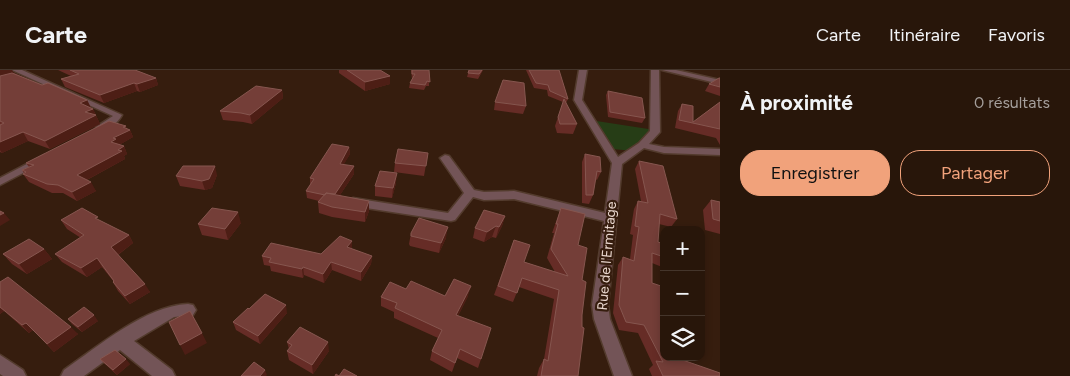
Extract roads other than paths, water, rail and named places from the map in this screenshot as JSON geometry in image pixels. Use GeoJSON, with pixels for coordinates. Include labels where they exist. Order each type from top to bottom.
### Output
{"type":"FeatureCollection","features":[{"type":"Feature","properties":{"kind":"street"},"geometry":{"type":"LineString","coordinates":[[583,70],[578,100],[617,163],[642,145],[655,132],[655,70]]}},
{"type":"Feature","properties":{"kind":"street"},"geometry":{"type":"LineString","coordinates":[[666,70],[720,82]]}},
{"type":"Feature","properties":{"kind":"street"},"geometry":{"type":"LineString","coordinates":[[10,78],[20,72],[118,115],[114,121],[94,132]]}},
{"type":"Feature","properties":{"kind":"street"},"geometry":{"type":"LineString","coordinates":[[642,145],[664,150],[720,152]]}},
{"type":"Feature","properties":{"kind":"street"},"geometry":{"type":"LineString","coordinates":[[609,150],[629,154]]}},
{"type":"Feature","properties":{"kind":"street"},"geometry":{"type":"LineString","coordinates":[[0,182],[54,153]]}},
{"type":"Feature","properties":{"kind":"street"},"geometry":{"type":"LineString","coordinates":[[445,158],[470,193],[484,196],[514,195],[611,219]]}},
{"type":"Feature","properties":{"kind":"street","name":"Rue de l'Ermitage"},"geometry":{"type":"LineString","coordinates":[[617,163],[600,305],[602,319],[623,376]]}},
{"type":"Feature","properties":{"kind":"street"},"geometry":{"type":"LineString","coordinates":[[349,202],[451,218],[470,193]]}},
{"type":"Feature","properties":{"kind":"street"},"geometry":{"type":"LineString","coordinates":[[70,376],[120,340],[172,311],[188,310]]}},
{"type":"Feature","properties":{"kind":"street"},"geometry":{"type":"LineString","coordinates":[[120,340],[166,376]]}},
{"type":"Feature","properties":{"kind":"street"},"geometry":{"type":"LineString","coordinates":[[0,363],[17,376]]}}]}
